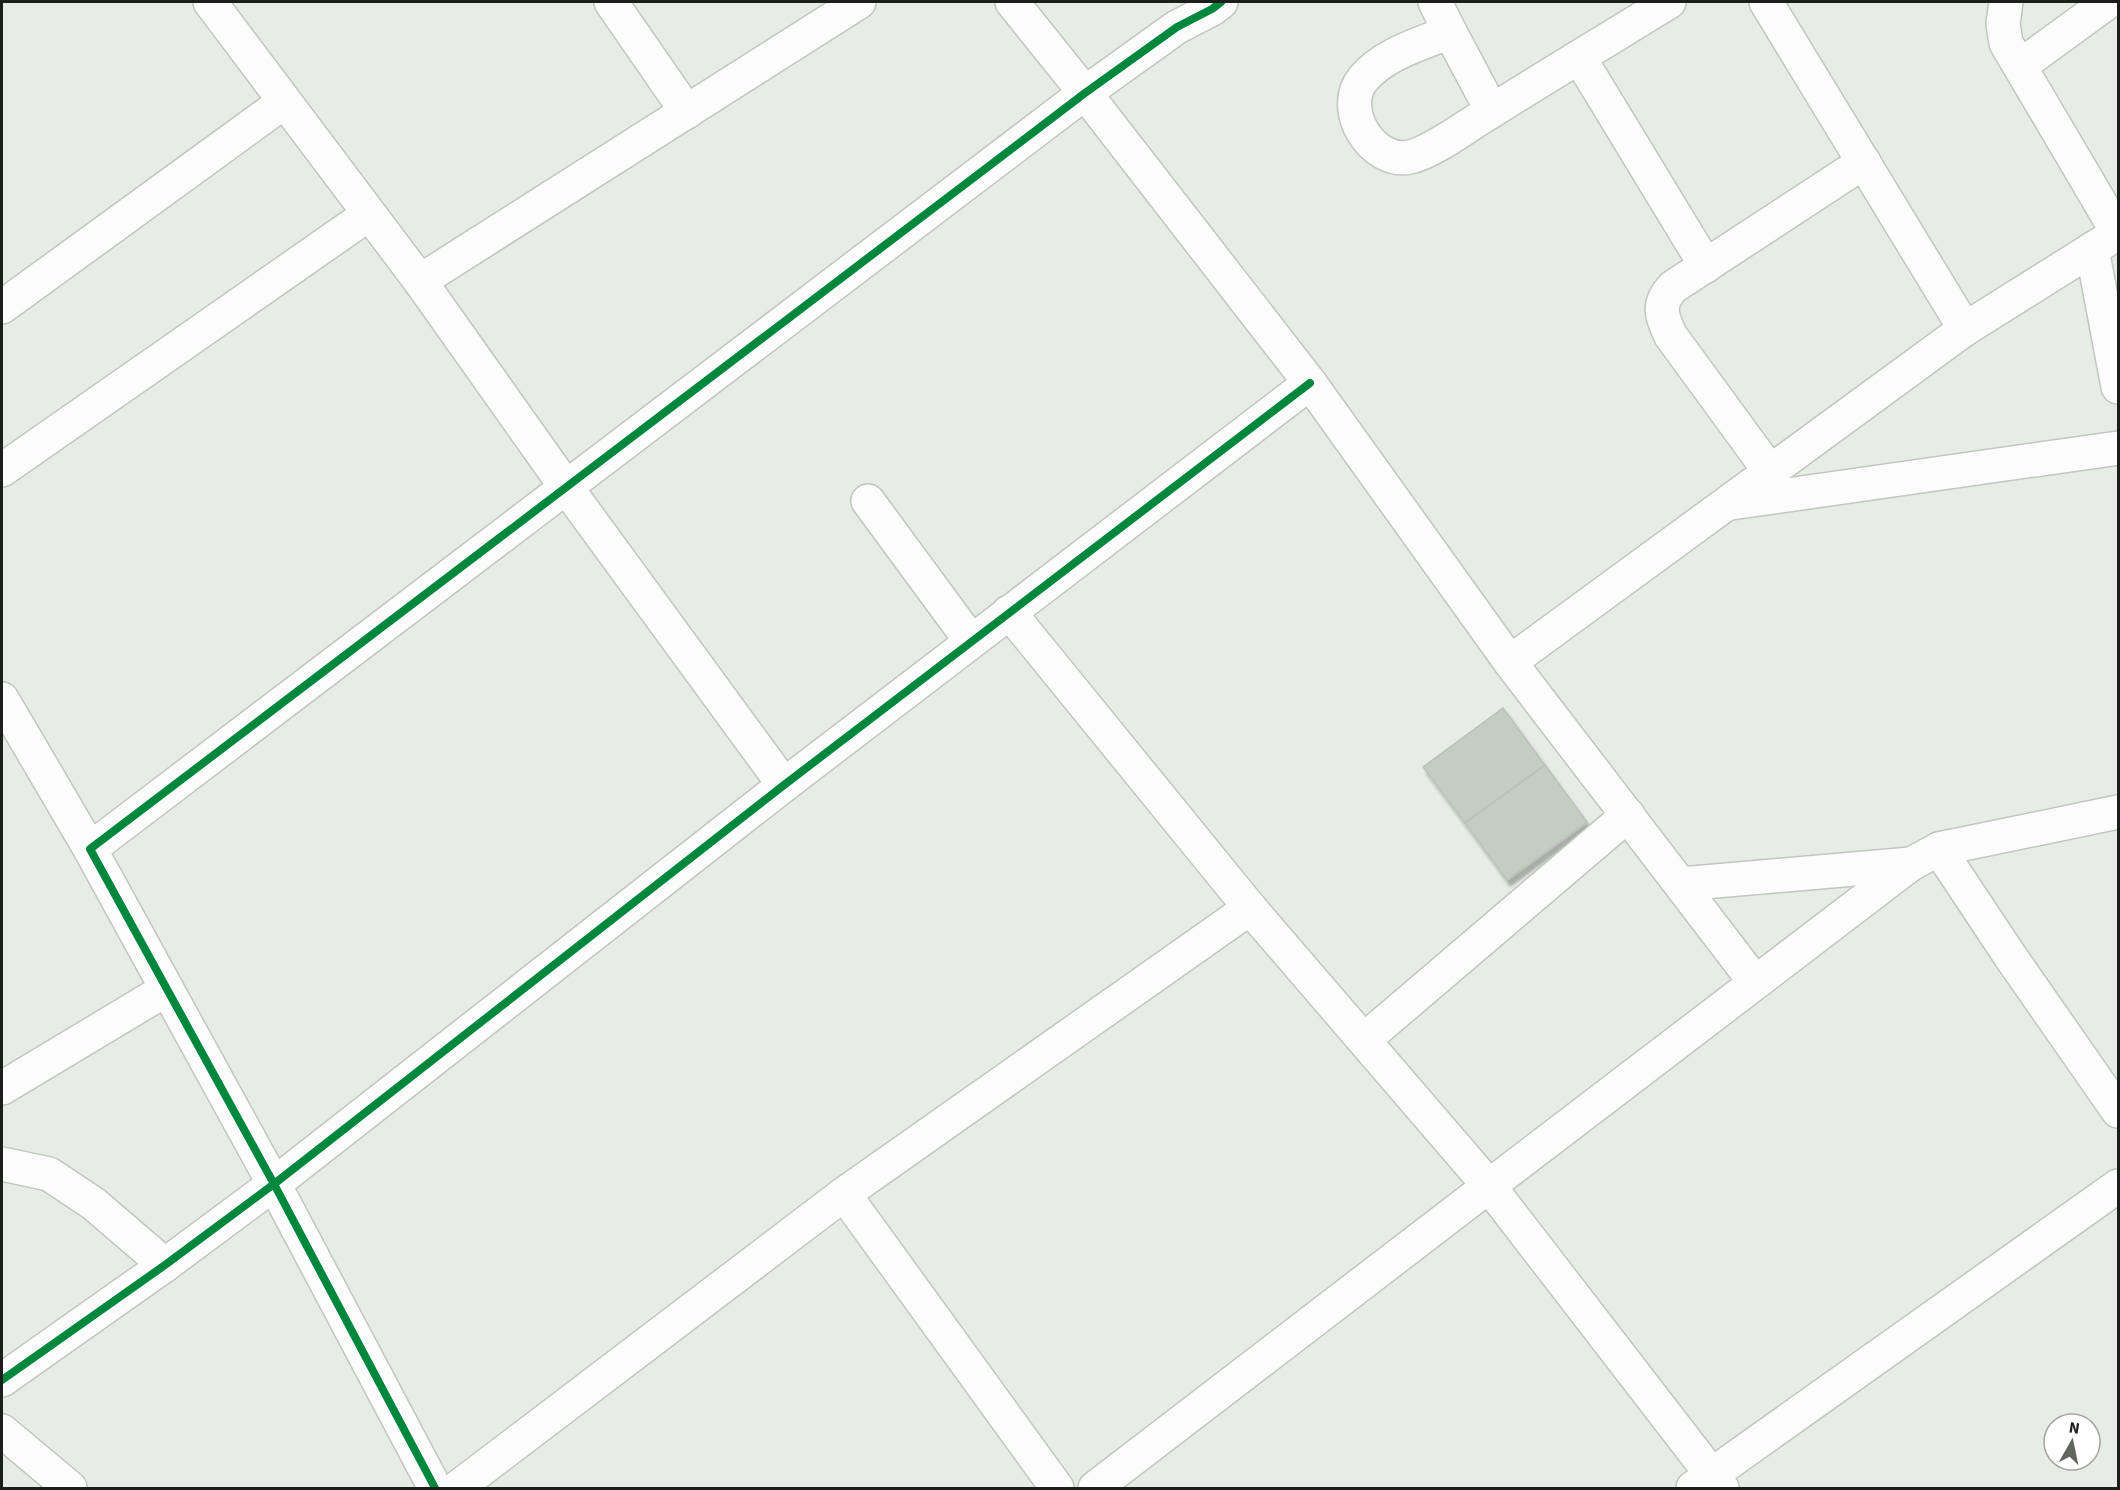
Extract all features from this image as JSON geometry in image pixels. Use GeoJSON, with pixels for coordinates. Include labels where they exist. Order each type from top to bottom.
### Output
{"type":"FeatureCollection","features":[{"type":"Feature","properties":{"kind":"street"},"geometry":{"type":"LineString","coordinates":[[210,2],[420,281],[566,487],[784,785]]}},
{"type":"Feature","properties":{"kind":"street"},"geometry":{"type":"LineString","coordinates":[[611,2],[687,112]]}},
{"type":"Feature","properties":{"kind":"street"},"geometry":{"type":"LineString","coordinates":[[420,281],[859,2]]}},
{"type":"Feature","properties":{"kind":"street"},"geometry":{"type":"LineString","coordinates":[[1012,2],[1310,383],[1510,662],[1755,982]]}},
{"type":"Feature","properties":{"kind":"street"},"geometry":{"type":"LineString","coordinates":[[90,849],[1085,93],[1177,27],[1221,2]]}},
{"type":"Feature","properties":{"kind":"street"},"geometry":{"type":"LineString","coordinates":[[1435,2],[1492,111]]}},
{"type":"Feature","properties":{"kind":"street"},"geometry":{"type":"LineString","coordinates":[[1450,32],[1409,48],[1377,65],[1361,81],[1354,95],[1354,112],[1361,130],[1381,153],[1394,157],[1410,157],[1423,153],[1669,2]]}},
{"type":"Feature","properties":{"kind":"street"},"geometry":{"type":"LineString","coordinates":[[1766,2],[1965,329]]}},
{"type":"Feature","properties":{"kind":"street"},"geometry":{"type":"LineString","coordinates":[[2006,2],[2003,24],[2006,43],[2109,238],[2118,387]]}},
{"type":"Feature","properties":{"kind":"street"},"geometry":{"type":"LineString","coordinates":[[2020,66],[2108,2]]}},
{"type":"Feature","properties":{"kind":"street"},"geometry":{"type":"LineString","coordinates":[[1580,57],[1706,266]]}},
{"type":"Feature","properties":{"kind":"street"},"geometry":{"type":"LineString","coordinates":[[2,307],[284,102]]}},
{"type":"Feature","properties":{"kind":"street"},"geometry":{"type":"LineString","coordinates":[[1771,473],[1671,336],[1662,310],[1664,297],[1673,287],[1864,162]]}},
{"type":"Feature","properties":{"kind":"street"},"geometry":{"type":"LineString","coordinates":[[2,470],[369,214]]}},
{"type":"Feature","properties":{"kind":"street"},"geometry":{"type":"LineString","coordinates":[[1510,662],[1965,329],[2109,238]]}},
{"type":"Feature","properties":{"kind":"street"},"geometry":{"type":"LineString","coordinates":[[2,1380],[165,1265],[274,1184],[784,785],[1310,383]]}},
{"type":"Feature","properties":{"kind":"street"},"geometry":{"type":"LineString","coordinates":[[1728,504],[2118,448]]}},
{"type":"Feature","properties":{"kind":"street"},"geometry":{"type":"LineString","coordinates":[[868,501],[971,641]]}},
{"type":"Feature","properties":{"kind":"street"},"geometry":{"type":"LineString","coordinates":[[1009,612],[1250,908],[1489,1186],[1709,1484],[2118,1186]]}},
{"type":"Feature","properties":{"kind":"street"},"geometry":{"type":"LineString","coordinates":[[2,699],[90,849],[167,989],[274,1184],[435,1488]]}},
{"type":"Feature","properties":{"kind":"street"},"geometry":{"type":"LineString","coordinates":[[1681,884],[1925,856],[2118,812]]}},
{"type":"Feature","properties":{"kind":"street"},"geometry":{"type":"LineString","coordinates":[[1364,1040],[1628,815]]}},
{"type":"Feature","properties":{"kind":"street"},"geometry":{"type":"LineString","coordinates":[[1095,1488],[1755,982],[1925,856]]}},
{"type":"Feature","properties":{"kind":"street"},"geometry":{"type":"LineString","coordinates":[[1925,856],[2010,956],[2118,1111]]}},
{"type":"Feature","properties":{"kind":"street"},"geometry":{"type":"LineString","coordinates":[[457,1488],[844,1194],[1250,908]]}},
{"type":"Feature","properties":{"kind":"street"},"geometry":{"type":"LineString","coordinates":[[2,1088],[167,989]]}},
{"type":"Feature","properties":{"kind":"street"},"geometry":{"type":"LineString","coordinates":[[2,1164],[49,1174],[94,1204],[165,1265]]}},
{"type":"Feature","properties":{"kind":"street"},"geometry":{"type":"LineString","coordinates":[[844,1194],[1057,1488]]}},
{"type":"Feature","properties":{"kind":"street"},"geometry":{"type":"LineString","coordinates":[[2,1431],[70,1488]]}},
{"type":"Feature","properties":{"kind":"building"},"geometry":{"type":"Polygon","coordinates":[[[1503,708],[1545,765],[1465,823],[1423,767],[1503,708]]]}},
{"type":"Feature","properties":{"kind":"building"},"geometry":{"type":"Polygon","coordinates":[[[1545,765],[1587,822],[1507,880],[1465,823],[1545,765]]]}},
{"type":"Feature","properties":{"kind":"cycle path"},"geometry":{"type":"LineString","coordinates":[[435,1488],[274,1184],[90,849],[1085,93],[1177,27],[1221,2]]}},
{"type":"Feature","properties":{"kind":"cycle path"},"geometry":{"type":"LineString","coordinates":[[2,1380],[165,1265],[274,1184],[784,785],[1310,383]]}}]}
